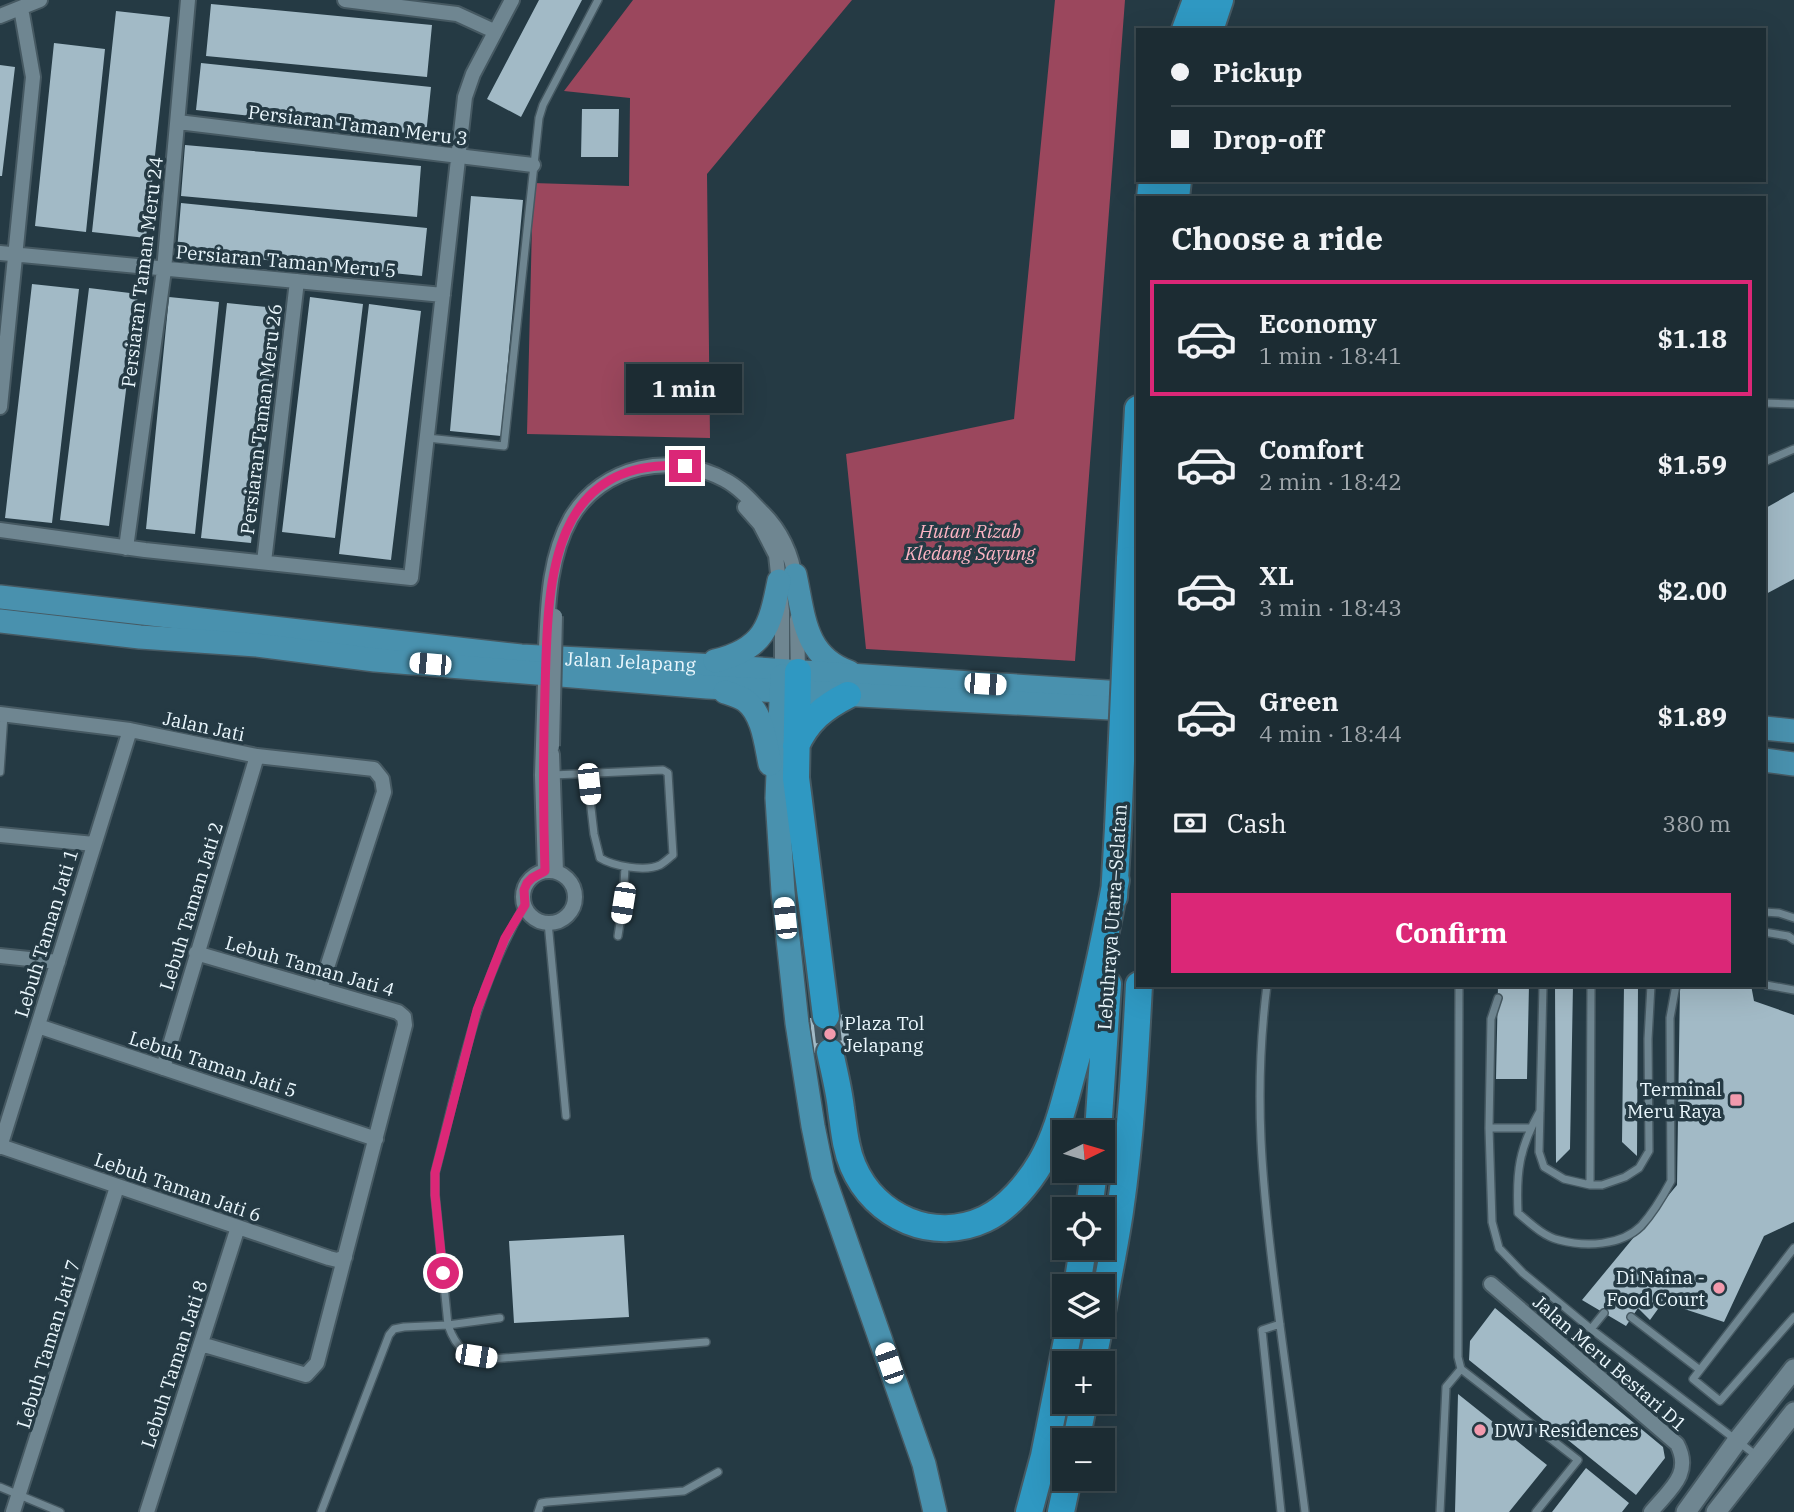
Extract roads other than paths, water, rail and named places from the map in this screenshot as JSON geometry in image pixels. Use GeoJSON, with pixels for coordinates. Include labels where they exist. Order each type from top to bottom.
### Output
{"type":"FeatureCollection","features":[{"type":"Feature","properties":{"kind":"highway"},"geometry":{"type":"LineString","coordinates":[[1186,28],[1196,0]]}},
{"type":"Feature","properties":{"kind":"highway"},"geometry":{"type":"LineString","coordinates":[[1211,28],[1220,0]]}},
{"type":"Feature","properties":{"kind":"highway","name":"Lebuhraya Utara–Selatan"},"geometry":{"type":"LineString","coordinates":[[1099,1120],[1116,880],[1136,447]]}},
{"type":"Feature","properties":{"kind":"highway"},"geometry":{"type":"LineString","coordinates":[[790,682],[796,778],[826,1016]]}},
{"type":"Feature","properties":{"kind":"highway"},"geometry":{"type":"LineString","coordinates":[[796,746],[801,733],[816,715],[855,686]]}},
{"type":"Feature","properties":{"kind":"highway"},"geometry":{"type":"LineString","coordinates":[[830,1052],[844,1140],[853,1167],[864,1187],[882,1207],[905,1222],[940,1230],[969,1225],[988,1218],[1020,1192],[1041,1162],[1059,1122],[1096,984],[1116,880]]}},
{"type":"Feature","properties":{"kind":"highway","name":"Lebuhraya Utara–Selatan"},"geometry":{"type":"LineString","coordinates":[[1108,1274],[1125,1165],[1133,1091],[1139,987]]}},
{"type":"Feature","properties":{"kind":"highway"},"geometry":{"type":"LineString","coordinates":[[1029,1512],[1044,1456],[1068,1337]]}},
{"type":"Feature","properties":{"kind":"highway"},"geometry":{"type":"LineString","coordinates":[[1061,1512],[1065,1491]]}},
{"type":"Feature","properties":{"kind":"main road"},"geometry":{"type":"LineString","coordinates":[[698,665],[738,655],[758,639],[772,616],[787,578]]}},
{"type":"Feature","properties":{"kind":"main road"},"geometry":{"type":"LineString","coordinates":[[787,578],[819,653],[855,686]]}},
{"type":"Feature","properties":{"kind":"main road","name":"Jalan Jelapang"},"geometry":{"type":"LineString","coordinates":[[0,597],[521,656],[698,665],[790,682],[1136,709]]}},
{"type":"Feature","properties":{"kind":"main road","name":"Jalan Jelapang"},"geometry":{"type":"LineString","coordinates":[[0,621],[140,637],[257,645],[374,660],[707,687],[790,682]]}},
{"type":"Feature","properties":{"kind":"main road"},"geometry":{"type":"LineString","coordinates":[[777,798],[790,682]]}},
{"type":"Feature","properties":{"kind":"main road","name":"Jalan Jelapang"},"geometry":{"type":"LineString","coordinates":[[855,686],[1136,694]]}},
{"type":"Feature","properties":{"kind":"main road"},"geometry":{"type":"LineString","coordinates":[[707,687],[747,701],[765,737],[777,798],[783,892],[797,1023],[821,1163],[924,1464],[935,1512]]}},
{"type":"Feature","properties":{"kind":"main road"},"geometry":{"type":"LineString","coordinates":[[1766,728],[1794,731]]}},
{"type":"Feature","properties":{"kind":"main road"},"geometry":{"type":"LineString","coordinates":[[1766,760],[1794,764]]}},
{"type":"Feature","properties":{"kind":"street"},"geometry":{"type":"LineString","coordinates":[[0,16],[40,0]]}},
{"type":"Feature","properties":{"kind":"street","name":"Persiaran Taman Meru 24"},"geometry":{"type":"LineString","coordinates":[[126,548],[164,270],[188,0]]}},
{"type":"Feature","properties":{"kind":"street"},"geometry":{"type":"LineString","coordinates":[[345,0],[457,14],[494,31]]}},
{"type":"Feature","properties":{"kind":"street"},"geometry":{"type":"LineString","coordinates":[[0,530],[126,548],[411,578],[467,86],[512,0]]}},
{"type":"Feature","properties":{"kind":"street"},"geometry":{"type":"LineString","coordinates":[[0,407],[33,77],[21,8]]}},
{"type":"Feature","properties":{"kind":"street","name":"Persiaran Taman Meru 3"},"geometry":{"type":"LineString","coordinates":[[178,122],[533,165]]}},
{"type":"Feature","properties":{"kind":"street","name":"Persiaran Taman Meru 5"},"geometry":{"type":"LineString","coordinates":[[0,253],[443,295]]}},
{"type":"Feature","properties":{"kind":"street","name":"Persiaran Taman Meru 26"},"geometry":{"type":"LineString","coordinates":[[264,562],[297,281]]}},
{"type":"Feature","properties":{"kind":"street"},"geometry":{"type":"LineString","coordinates":[[551,871],[542,775],[547,615],[554,565],[567,526],[590,494],[613,478],[656,465],[699,469],[726,480],[741,491],[770,519],[788,551],[790,682]]}},
{"type":"Feature","properties":{"kind":"street"},"geometry":{"type":"LineString","coordinates":[[551,871],[555,616],[559,579],[566,551],[582,516],[591,504],[617,485],[655,473],[697,476],[725,489],[745,506],[760,524],[787,578]]}},
{"type":"Feature","properties":{"kind":"street","name":"Jalan Jati"},"geometry":{"type":"LineString","coordinates":[[2,715],[130,730],[257,756],[374,769],[382,779],[384,792],[320,989]]}},
{"type":"Feature","properties":{"kind":"street","name":"Lebuh Taman Jati 1"},"geometry":{"type":"LineString","coordinates":[[0,1146],[130,730]]}},
{"type":"Feature","properties":{"kind":"street","name":"Lebuh Taman Jati 2"},"geometry":{"type":"LineString","coordinates":[[163,1068],[257,756]]}},
{"type":"Feature","properties":{"kind":"street"},"geometry":{"type":"LineString","coordinates":[[0,835],[94,844]]}},
{"type":"Feature","properties":{"kind":"street"},"geometry":{"type":"LineString","coordinates":[[551,871],[564,875],[574,888],[574,904],[564,918],[548,922],[534,917],[525,905],[524,890],[527,883],[532,878],[551,871]]}},
{"type":"Feature","properties":{"kind":"street","name":"Lebuh Taman Jati 4"},"geometry":{"type":"LineString","coordinates":[[196,953],[398,1012],[404,1017],[405,1025],[376,1139]]}},
{"type":"Feature","properties":{"kind":"street"},"geometry":{"type":"LineString","coordinates":[[0,956],[58,962]]}},
{"type":"Feature","properties":{"kind":"street","name":"Lebuh Taman Jati 5"},"geometry":{"type":"LineString","coordinates":[[37,1027],[376,1139]]}},
{"type":"Feature","properties":{"kind":"street"},"geometry":{"type":"LineString","coordinates":[[201,1343],[306,1375],[317,1363],[376,1139]]}},
{"type":"Feature","properties":{"kind":"street","name":"Lebuh Taman Jati 6"},"geometry":{"type":"LineString","coordinates":[[0,1146],[329,1258],[345,1257]]}},
{"type":"Feature","properties":{"kind":"street","name":"Lebuh Taman Jati 7"},"geometry":{"type":"LineString","coordinates":[[13,1512],[117,1187]]}},
{"type":"Feature","properties":{"kind":"street","name":"Lebuh Taman Jati 8"},"geometry":{"type":"LineString","coordinates":[[147,1512],[238,1227]]}},
{"type":"Feature","properties":{"kind":"street","name":"Jalan Meru Bestari D1"},"geometry":{"type":"LineString","coordinates":[[1492,1284],[1677,1444],[1684,1468],[1677,1481],[1651,1512]]}},
{"type":"Feature","properties":{"kind":"street"},"geometry":{"type":"LineString","coordinates":[[1686,1512],[1794,1369]]}},
{"type":"Feature","properties":{"kind":"street"},"geometry":{"type":"LineString","coordinates":[[1716,1512],[1794,1412]]}},
{"type":"Feature","properties":{"kind":"lane"},"geometry":{"type":"LineString","coordinates":[[427,438],[504,446],[539,118],[543,105],[598,0]]}},
{"type":"Feature","properties":{"kind":"lane"},"geometry":{"type":"LineString","coordinates":[[1766,403],[1794,404]]}},
{"type":"Feature","properties":{"kind":"lane"},"geometry":{"type":"LineString","coordinates":[[1766,461],[1794,449]]}},
{"type":"Feature","properties":{"kind":"lane"},"geometry":{"type":"LineString","coordinates":[[0,772],[2,715]]}},
{"type":"Feature","properties":{"kind":"lane"},"geometry":{"type":"LineString","coordinates":[[552,775],[587,773],[663,770],[668,773],[673,855],[658,867],[625,867],[600,858],[594,834],[587,773]]}},
{"type":"Feature","properties":{"kind":"lane"},"geometry":{"type":"LineString","coordinates":[[618,936],[625,867]]}},
{"type":"Feature","properties":{"kind":"lane"},"geometry":{"type":"LineString","coordinates":[[525,905],[505,938],[477,1010],[435,1173],[448,1325],[454,1342],[476,1356],[492,1359],[706,1342]]}},
{"type":"Feature","properties":{"kind":"lane"},"geometry":{"type":"LineString","coordinates":[[1766,912],[1794,918]]}},
{"type":"Feature","properties":{"kind":"lane"},"geometry":{"type":"LineString","coordinates":[[548,922],[566,1116]]}},
{"type":"Feature","properties":{"kind":"lane"},"geometry":{"type":"LineString","coordinates":[[1766,932],[1788,936],[1794,940]]}},
{"type":"Feature","properties":{"kind":"lane"},"geometry":{"type":"LineString","coordinates":[[1766,985],[1794,990]]}},
{"type":"Feature","properties":{"kind":"lane"},"geometry":{"type":"LineString","coordinates":[[1267,987],[1260,1036],[1258,1106],[1262,1187],[1306,1512]]}},
{"type":"Feature","properties":{"kind":"lane"},"geometry":{"type":"LineString","coordinates":[[1459,987],[1457,1347],[1461,1369],[1578,1460],[1536,1512]]}},
{"type":"Feature","properties":{"kind":"lane"},"geometry":{"type":"LineString","coordinates":[[1543,987],[1539,1152],[1544,1167],[1564,1179],[1590,1185],[1602,1185],[1625,1177],[1639,1168],[1649,1151],[1648,1039],[1651,987]]}},
{"type":"Feature","properties":{"kind":"lane"},"geometry":{"type":"LineString","coordinates":[[1590,1185],[1591,987]]}},
{"type":"Feature","properties":{"kind":"lane"},"geometry":{"type":"LineString","coordinates":[[1540,1111],[1530,1128],[1517,1169],[1518,1213],[1535,1228],[1557,1240],[1580,1243],[1620,1240],[1640,1227],[1671,1181],[1670,1018],[1676,987]]}},
{"type":"Feature","properties":{"kind":"lane"},"geometry":{"type":"LineString","coordinates":[[1498,998],[1491,1019],[1489,1128],[1492,1222],[1499,1248],[1523,1273],[1591,1329],[1759,1457]]}},
{"type":"Feature","properties":{"kind":"lane"},"geometry":{"type":"LineString","coordinates":[[1489,1128],[1530,1128]]}},
{"type":"Feature","properties":{"kind":"lane"},"geometry":{"type":"LineString","coordinates":[[1794,1248],[1693,1379],[1720,1401],[1794,1317]]}},
{"type":"Feature","properties":{"kind":"lane"},"geometry":{"type":"LineString","coordinates":[[1591,1329],[1604,1313]]}},
{"type":"Feature","properties":{"kind":"lane"},"geometry":{"type":"LineString","coordinates":[[1631,1317],[1700,1370]]}},
{"type":"Feature","properties":{"kind":"lane"},"geometry":{"type":"LineString","coordinates":[[321,1512],[389,1335],[394,1329],[500,1318]]}},
{"type":"Feature","properties":{"kind":"lane"},"geometry":{"type":"LineString","coordinates":[[1280,1324],[1262,1330],[1281,1512]]}},
{"type":"Feature","properties":{"kind":"lane"},"geometry":{"type":"LineString","coordinates":[[1440,1512],[1446,1387],[1461,1369]]}},
{"type":"Feature","properties":{"kind":"lane"},"geometry":{"type":"LineString","coordinates":[[538,1512],[541,1503],[547,1502],[684,1491],[718,1472]]}},
{"type":"Feature","properties":{"kind":"lane"},"geometry":{"type":"LineString","coordinates":[[0,1487],[60,1512]]}},
{"type":"Feature","properties":{"kind":"tunnel"},"geometry":{"type":"LineString","coordinates":[[826,1016],[830,1052]]}},
{"type":"Feature","properties":{"kind":"place","name":"Plaza Tol Jelapang"},"geometry":{"type":"Point","coordinates":[830,1034]}},
{"type":"Feature","properties":{"kind":"place","name":"Terminal Meru Raya"},"geometry":{"type":"Point","coordinates":[1736,1100]}},
{"type":"Feature","properties":{"kind":"place","name":"Di Naina - Food Court"},"geometry":{"type":"Point","coordinates":[1719,1288]}},
{"type":"Feature","properties":{"kind":"place","name":"DWJ Residences"},"geometry":{"type":"Point","coordinates":[1480,1430]}},
{"type":"Feature","properties":{"kind":"park label","name":"Hutan Rizab Kledang Sayung"},"geometry":{"type":"Point","coordinates":[970,542]}}]}
